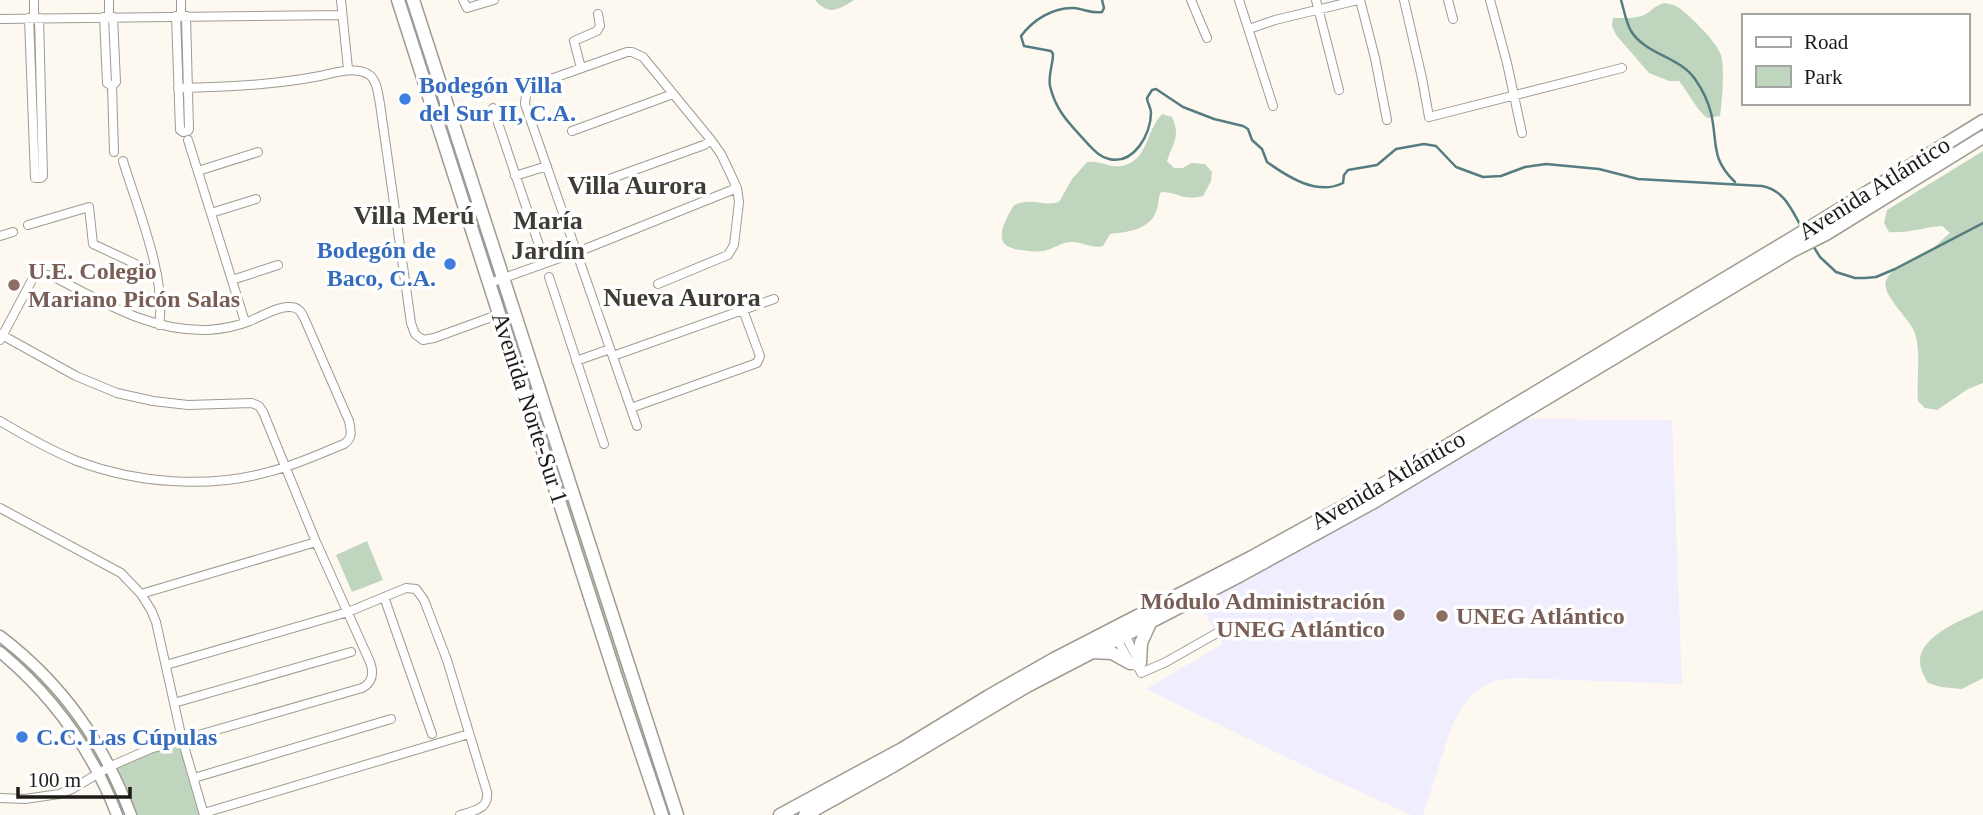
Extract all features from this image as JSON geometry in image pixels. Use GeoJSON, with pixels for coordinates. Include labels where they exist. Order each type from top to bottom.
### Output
{"type":"FeatureCollection","features":[{"type":"Feature","properties":{"kind":"main road","name":"Avenida Norte-Sur 1"},"geometry":{"type":"LineString","coordinates":[[398,0],[677,815]]}},
{"type":"Feature","properties":{"kind":"main road","name":"Avenida Norte-Sur 1"},"geometry":{"type":"LineString","coordinates":[[413,0],[496,281],[500,314],[662,815]]}},
{"type":"Feature","properties":{"kind":"main road","name":"Avenida Atlántico"},"geometry":{"type":"LineString","coordinates":[[1823,228],[1983,121]]}},
{"type":"Feature","properties":{"kind":"main road","name":"Avenida Atlántico"},"geometry":{"type":"LineString","coordinates":[[780,815],[841,784],[989,696],[1118,632],[1375,489],[1790,246],[1983,137]]}},
{"type":"Feature","properties":{"kind":"main road","name":"Avenida Atlántico"},"geometry":{"type":"LineString","coordinates":[[805,815],[1027,686],[1091,652],[1118,632],[1150,623],[1372,503],[1790,246]]}},
{"type":"Feature","properties":{"kind":"main road"},"geometry":{"type":"LineString","coordinates":[[1091,652],[1112,653],[1136,665],[1141,643],[1150,623]]}},
{"type":"Feature","properties":{"kind":"street"},"geometry":{"type":"LineString","coordinates":[[34,0],[37,179],[43,176],[36,111]]}},
{"type":"Feature","properties":{"kind":"street"},"geometry":{"type":"LineString","coordinates":[[109,0],[107,83],[111,86],[114,152]]}},
{"type":"Feature","properties":{"kind":"street"},"geometry":{"type":"LineString","coordinates":[[181,0],[178,88],[180,130],[183,132],[190,128],[181,16]]}},
{"type":"Feature","properties":{"kind":"street"},"geometry":{"type":"LineString","coordinates":[[341,0],[348,69]]}},
{"type":"Feature","properties":{"kind":"street"},"geometry":{"type":"LineString","coordinates":[[463,0],[467,8],[494,0]]}},
{"type":"Feature","properties":{"kind":"street"},"geometry":{"type":"LineString","coordinates":[[1191,0],[1207,38]]}},
{"type":"Feature","properties":{"kind":"street"},"geometry":{"type":"LineString","coordinates":[[1238,0],[1273,106]]}},
{"type":"Feature","properties":{"kind":"street"},"geometry":{"type":"LineString","coordinates":[[1316,0],[1339,90]]}},
{"type":"Feature","properties":{"kind":"street"},"geometry":{"type":"LineString","coordinates":[[1249,29],[1359,0],[1375,58],[1387,120]]}},
{"type":"Feature","properties":{"kind":"street"},"geometry":{"type":"LineString","coordinates":[[1404,0],[1429,117],[1622,68]]}},
{"type":"Feature","properties":{"kind":"street"},"geometry":{"type":"LineString","coordinates":[[1448,0],[1453,19]]}},
{"type":"Feature","properties":{"kind":"street"},"geometry":{"type":"LineString","coordinates":[[1490,0],[1522,133]]}},
{"type":"Feature","properties":{"kind":"street"},"geometry":{"type":"LineString","coordinates":[[581,68],[574,41],[597,31],[600,21],[598,14]]}},
{"type":"Feature","properties":{"kind":"street"},"geometry":{"type":"LineString","coordinates":[[0,19],[341,15]]}},
{"type":"Feature","properties":{"kind":"street"},"geometry":{"type":"LineString","coordinates":[[637,426],[525,104],[526,95],[534,85],[632,52],[643,57],[711,140],[726,163],[738,195],[732,252],[658,284]]}},
{"type":"Feature","properties":{"kind":"street"},"geometry":{"type":"LineString","coordinates":[[178,88],[266,84],[348,69],[371,76],[380,104],[411,323],[415,334],[423,340],[434,338],[500,314]]}},
{"type":"Feature","properties":{"kind":"street"},"geometry":{"type":"LineString","coordinates":[[572,131],[673,94]]}},
{"type":"Feature","properties":{"kind":"street"},"geometry":{"type":"LineString","coordinates":[[493,108],[545,263]]}},
{"type":"Feature","properties":{"kind":"street"},"geometry":{"type":"LineString","coordinates":[[188,140],[245,322]]}},
{"type":"Feature","properties":{"kind":"street"},"geometry":{"type":"LineString","coordinates":[[590,186],[704,145],[711,140]]}},
{"type":"Feature","properties":{"kind":"street"},"geometry":{"type":"LineString","coordinates":[[198,171],[258,152]]}},
{"type":"Feature","properties":{"kind":"street"},"geometry":{"type":"LineString","coordinates":[[123,161],[157,274],[161,307],[159,325]]}},
{"type":"Feature","properties":{"kind":"street"},"geometry":{"type":"LineString","coordinates":[[515,176],[547,166]]}},
{"type":"Feature","properties":{"kind":"street"},"geometry":{"type":"LineString","coordinates":[[496,281],[577,252],[737,188]]}},
{"type":"Feature","properties":{"kind":"street"},"geometry":{"type":"LineString","coordinates":[[211,213],[256,199]]}},
{"type":"Feature","properties":{"kind":"street"},"geometry":{"type":"LineString","coordinates":[[28,225],[89,207],[93,244],[157,274]]}},
{"type":"Feature","properties":{"kind":"street"},"geometry":{"type":"LineString","coordinates":[[0,236],[13,232]]}},
{"type":"Feature","properties":{"kind":"street"},"geometry":{"type":"LineString","coordinates":[[232,280],[278,265]]}},
{"type":"Feature","properties":{"kind":"street"},"geometry":{"type":"LineString","coordinates":[[0,422],[76,460],[143,478],[220,480],[260,475],[287,467],[348,442],[351,433],[349,421],[299,310],[284,308],[245,322],[210,330],[184,329],[159,325],[122,312],[54,276],[44,274],[35,276],[32,280],[1,336],[92,384],[117,393],[188,405],[252,403],[259,406],[287,467],[316,542],[372,668],[371,679],[367,685],[150,749],[59,794],[25,799],[0,798]]}},
{"type":"Feature","properties":{"kind":"street"},"geometry":{"type":"LineString","coordinates":[[549,277],[604,444]]}},
{"type":"Feature","properties":{"kind":"street"},"geometry":{"type":"LineString","coordinates":[[576,361],[774,299]]}},
{"type":"Feature","properties":{"kind":"street"},"geometry":{"type":"LineString","coordinates":[[631,408],[757,363],[760,356],[743,310]]}},
{"type":"Feature","properties":{"kind":"street"},"geometry":{"type":"LineString","coordinates":[[0,508],[106,564],[128,578],[142,594],[156,622],[182,739],[204,814],[470,734]]}},
{"type":"Feature","properties":{"kind":"street"},"geometry":{"type":"LineString","coordinates":[[142,594],[316,542]]}},
{"type":"Feature","properties":{"kind":"street"},"geometry":{"type":"LineString","coordinates":[[166,664],[348,612],[406,589],[416,589],[447,660],[488,797],[483,807],[460,815]]}},
{"type":"Feature","properties":{"kind":"street"},"geometry":{"type":"LineString","coordinates":[[384,597],[432,734]]}},
{"type":"Feature","properties":{"kind":"street"},"geometry":{"type":"LineString","coordinates":[[1118,632],[1140,673],[1166,662],[1217,633]]}},
{"type":"Feature","properties":{"kind":"street"},"geometry":{"type":"LineString","coordinates":[[0,636],[55,685],[85,725],[111,766],[131,815]]}},
{"type":"Feature","properties":{"kind":"street"},"geometry":{"type":"LineString","coordinates":[[0,652],[38,687],[61,713],[99,773],[117,815]]}},
{"type":"Feature","properties":{"kind":"street"},"geometry":{"type":"LineString","coordinates":[[174,703],[351,652]]}},
{"type":"Feature","properties":{"kind":"street"},"geometry":{"type":"LineString","coordinates":[[194,778],[391,719]]}},
{"type":"Feature","properties":{"kind":"shaded area","name":"UNEG Atlántico"},"geometry":{"type":"Polygon","coordinates":[[[1513,419],[1672,420],[1682,684],[1518,678],[1497,680],[1484,686],[1471,696],[1451,728],[1423,815],[1411,815],[1146,689],[1223,644],[1195,598],[1513,419]]]}},
{"type":"Feature","properties":{"kind":"green space"},"geometry":{"type":"Polygon","coordinates":[[[398,0],[413,0],[677,815],[662,815],[398,0]]]}},
{"type":"Feature","properties":{"kind":"green space"},"geometry":{"type":"Polygon","coordinates":[[[815,0],[854,0],[829,10],[815,0]]]}},
{"type":"Feature","properties":{"kind":"green space"},"geometry":{"type":"Polygon","coordinates":[[[1665,3],[1676,6],[1687,14],[1708,35],[1721,55],[1723,69],[1720,116],[1707,118],[1679,81],[1669,81],[1649,73],[1616,35],[1612,26],[1613,18],[1640,16],[1665,3]]]}},
{"type":"Feature","properties":{"kind":"green space"},"geometry":{"type":"Polygon","coordinates":[[[1162,114],[1172,117],[1176,130],[1167,161],[1174,168],[1183,168],[1191,163],[1205,164],[1212,172],[1211,181],[1203,196],[1185,197],[1161,192],[1157,209],[1150,221],[1138,229],[1110,234],[1103,246],[1070,242],[1044,251],[1035,251],[1011,248],[1005,244],[1002,239],[1003,227],[1014,205],[1027,202],[1059,202],[1072,179],[1087,162],[1117,166],[1130,163],[1142,152],[1162,114]]]}},
{"type":"Feature","properties":{"kind":"green space"},"geometry":{"type":"Polygon","coordinates":[[[1983,151],[1983,383],[1968,389],[1937,410],[1925,408],[1918,401],[1918,356],[1914,331],[1891,299],[1886,281],[1894,270],[1930,251],[1950,233],[1942,226],[1889,232],[1884,223],[1887,210],[1983,151]]]}},
{"type":"Feature","properties":{"kind":"green space"},"geometry":{"type":"Polygon","coordinates":[[[367,541],[383,580],[352,592],[336,555],[367,541]]]}},
{"type":"Feature","properties":{"kind":"green space"},"geometry":{"type":"Polygon","coordinates":[[[1983,610],[1983,678],[1962,689],[1928,683],[1921,668],[1920,657],[1924,648],[1941,632],[1983,610]]]}},
{"type":"Feature","properties":{"kind":"green space"},"geometry":{"type":"Polygon","coordinates":[[[0,637],[34,665],[111,766],[99,773],[76,735],[0,652],[0,637]]]}},
{"type":"Feature","properties":{"kind":"green space"},"geometry":{"type":"Polygon","coordinates":[[[182,739],[204,815],[131,815],[111,766],[182,739]]]}},
{"type":"Feature","properties":{"kind":"waterway"},"geometry":{"type":"LineString","coordinates":[[1102,0],[1102,12],[1074,8],[1051,12],[1031,25],[1021,36],[1024,46],[1051,51],[1050,86],[1056,103],[1076,131],[1095,151],[1109,159],[1126,157],[1139,146],[1150,121],[1151,111],[1147,98],[1152,90],[1156,89],[1183,107],[1248,129],[1252,140],[1262,149],[1267,162],[1293,179],[1313,186],[1343,183],[1348,170],[1377,165],[1396,149],[1424,144],[1436,146],[1456,167],[1483,177],[1501,176],[1525,167],[1546,164],[1599,169],[1638,179],[1762,186],[1781,196],[1801,226]]}},
{"type":"Feature","properties":{"kind":"waterway"},"geometry":{"type":"LineString","coordinates":[[1621,0],[1629,27],[1637,39],[1680,65],[1698,83],[1711,113],[1718,158],[1735,182]]}},
{"type":"Feature","properties":{"kind":"waterway"},"geometry":{"type":"LineString","coordinates":[[1812,244],[1820,257],[1836,272],[1855,278],[1876,277],[1983,223]]}},
{"type":"Feature","properties":{"kind":"place","name":"Bodegón Villa del Sur II, C.A."},"geometry":{"type":"Point","coordinates":[405,99]}},
{"type":"Feature","properties":{"kind":"place","name":"Bodegón de Baco, C.A."},"geometry":{"type":"Point","coordinates":[450,264]}},
{"type":"Feature","properties":{"kind":"place","name":"U.E. Colegio Mariano Picón Salas"},"geometry":{"type":"Point","coordinates":[14,285]}},
{"type":"Feature","properties":{"kind":"place","name":"Módulo Administración UNEG Atlántico"},"geometry":{"type":"Point","coordinates":[1399,615]}},
{"type":"Feature","properties":{"kind":"place","name":"UNEG Atlántico"},"geometry":{"type":"Point","coordinates":[1442,616]}},
{"type":"Feature","properties":{"kind":"place","name":"C.C. Las Cúpulas"},"geometry":{"type":"Point","coordinates":[22,737]}},
{"type":"Feature","properties":{"kind":"district","name":"Villa Aurora"},"geometry":{"type":"Point","coordinates":[637,185]}},
{"type":"Feature","properties":{"kind":"district","name":"Villa Merú"},"geometry":{"type":"Point","coordinates":[414,215]}},
{"type":"Feature","properties":{"kind":"district","name":"María Jardín"},"geometry":{"type":"Point","coordinates":[548,235]}},
{"type":"Feature","properties":{"kind":"district","name":"Nueva Aurora"},"geometry":{"type":"Point","coordinates":[682,297]}}]}
